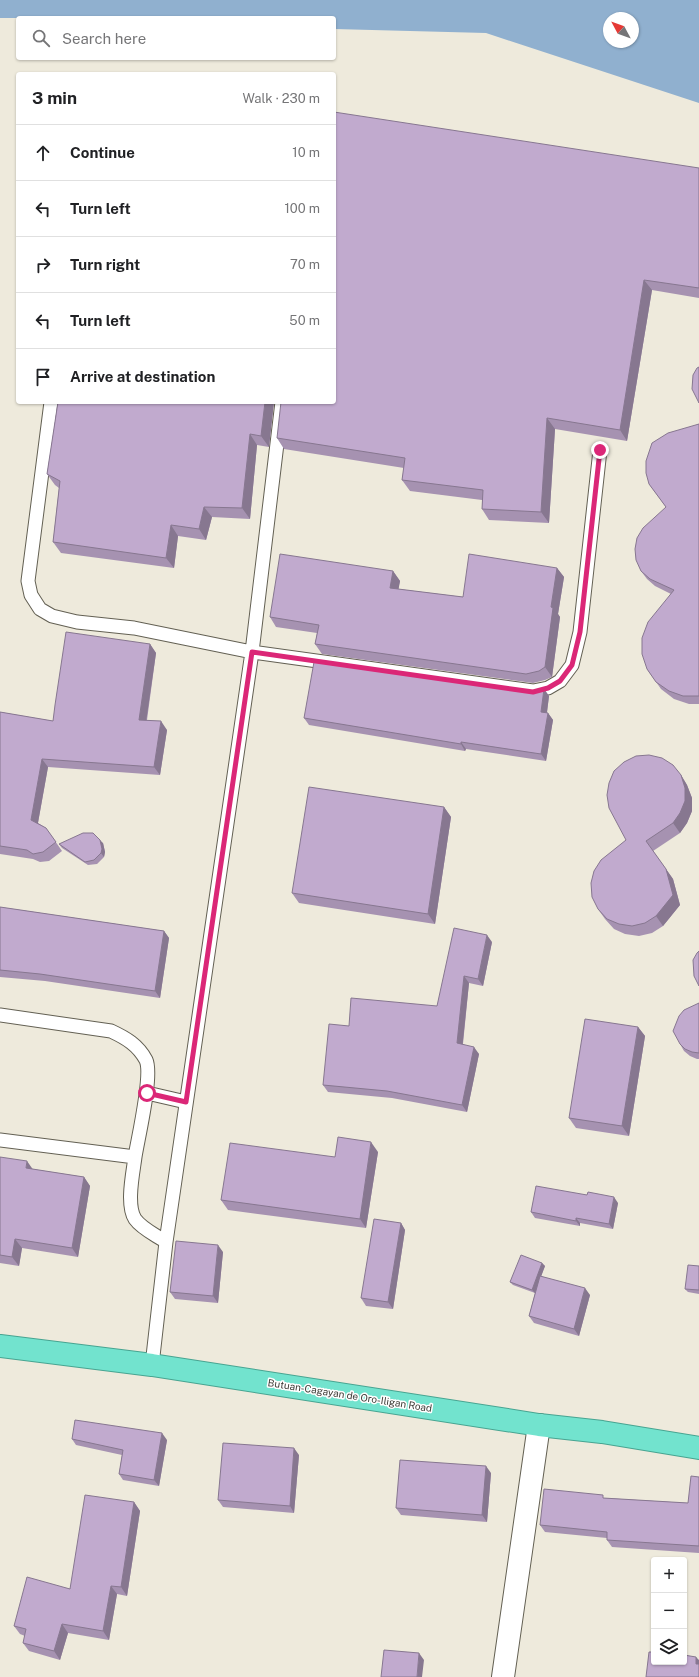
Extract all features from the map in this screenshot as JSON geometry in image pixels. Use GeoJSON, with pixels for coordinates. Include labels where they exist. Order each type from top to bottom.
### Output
{"type":"FeatureCollection","features":[{"type":"Feature","properties":{"kind":"highway","name":"Butuan-Cagayan de Oro-Iligan Road"},"geometry":{"type":"LineString","coordinates":[[0,1346],[152,1365],[539,1425],[602,1432],[699,1448]]}},
{"type":"Feature","properties":{"kind":"street"},"geometry":{"type":"LineString","coordinates":[[503,1677],[539,1425]]}},
{"type":"Feature","properties":{"kind":"lane"},"geometry":{"type":"LineString","coordinates":[[51,404],[28,581],[31,595],[40,609],[52,616],[77,622],[134,628],[252,652],[533,692],[548,688],[560,681],[572,665],[580,632],[600,450]]}},
{"type":"Feature","properties":{"kind":"lane"},"geometry":{"type":"LineString","coordinates":[[152,1365],[166,1242],[252,652],[282,404]]}},
{"type":"Feature","properties":{"kind":"lane"},"geometry":{"type":"LineString","coordinates":[[0,1015],[111,1031],[128,1039],[138,1048],[147,1062],[147,1093],[135,1157],[130,1200],[135,1218],[144,1228],[166,1242]]}},
{"type":"Feature","properties":{"kind":"lane"},"geometry":{"type":"LineString","coordinates":[[147,1093],[186,1102]]}},
{"type":"Feature","properties":{"kind":"lane"},"geometry":{"type":"LineString","coordinates":[[0,1140],[135,1157]]}},
{"type":"Feature","properties":{"kind":"water"},"geometry":{"type":"Polygon","coordinates":[[[0,0],[699,0],[699,103],[486,33],[336,29],[336,16],[16,16],[16,18],[0,18],[0,0]]]}},
{"type":"Feature","properties":{"kind":"building"},"geometry":{"type":"Polygon","coordinates":[[[336,112],[699,168],[699,288],[644,280],[620,430],[547,418],[541,512],[482,509],[483,490],[402,480],[405,458],[277,438],[281,404],[336,404],[336,112]]]}},
{"type":"Feature","properties":{"kind":"building"},"geometry":{"type":"Polygon","coordinates":[[[699,367],[699,403],[692,389],[693,375],[699,367]]]}},
{"type":"Feature","properties":{"kind":"building"},"geometry":{"type":"Polygon","coordinates":[[[58,404],[265,404],[261,436],[250,434],[242,508],[204,507],[199,529],[171,525],[166,558],[53,542],[60,481],[47,474],[58,404]]]}},
{"type":"Feature","properties":{"kind":"building"},"geometry":{"type":"Polygon","coordinates":[[[699,424],[699,696],[683,696],[669,691],[656,682],[647,669],[642,654],[642,638],[648,622],[674,590],[650,579],[641,571],[636,560],[635,549],[637,538],[643,528],[666,507],[649,484],[646,473],[646,461],[652,443],[668,433],[699,424]]]}},
{"type":"Feature","properties":{"kind":"building"},"geometry":{"type":"Polygon","coordinates":[[[280,554],[393,571],[390,588],[463,597],[469,554],[557,568],[551,607],[553,608],[545,667],[539,671],[526,674],[315,644],[319,625],[270,617],[280,554]]]}},
{"type":"Feature","properties":{"kind":"building"},"geometry":{"type":"Polygon","coordinates":[[[66,632],[150,644],[139,720],[161,721],[154,767],[42,759],[31,820],[46,828],[56,842],[43,852],[33,854],[27,850],[0,846],[0,712],[53,721],[66,632]]]}},
{"type":"Feature","properties":{"kind":"building"},"geometry":{"type":"Polygon","coordinates":[[[314,662],[527,692],[544,689],[541,712],[548,713],[541,754],[461,742],[461,744],[304,718],[314,662]]]}},
{"type":"Feature","properties":{"kind":"building"},"geometry":{"type":"Polygon","coordinates":[[[649,755],[662,758],[673,765],[681,775],[685,788],[685,801],[680,813],[673,823],[646,841],[666,869],[673,895],[656,916],[645,923],[632,926],[619,924],[607,919],[598,909],[592,897],[591,883],[594,871],[601,860],[626,840],[609,808],[607,795],[609,783],[614,771],[624,762],[636,756],[649,755]]]}},
{"type":"Feature","properties":{"kind":"building"},"geometry":{"type":"Polygon","coordinates":[[[309,787],[444,807],[428,914],[292,893],[309,787]]]}},
{"type":"Feature","properties":{"kind":"building"},"geometry":{"type":"Polygon","coordinates":[[[83,833],[93,833],[100,840],[102,849],[101,853],[94,860],[85,862],[59,844],[83,833]]]}},
{"type":"Feature","properties":{"kind":"building"},"geometry":{"type":"Polygon","coordinates":[[[0,907],[164,931],[155,991],[40,974],[0,970],[0,907]]]}},
{"type":"Feature","properties":{"kind":"building"},"geometry":{"type":"Polygon","coordinates":[[[454,928],[487,935],[478,979],[464,976],[457,1043],[474,1047],[462,1105],[387,1091],[323,1085],[329,1024],[349,1026],[351,998],[437,1006],[454,928]]]}},
{"type":"Feature","properties":{"kind":"building"},"geometry":{"type":"Polygon","coordinates":[[[699,951],[699,986],[694,976],[693,960],[699,951]]]}},
{"type":"Feature","properties":{"kind":"building"},"geometry":{"type":"Polygon","coordinates":[[[699,1003],[699,1053],[685,1049],[680,1044],[673,1031],[679,1016],[684,1010],[699,1003]]]}},
{"type":"Feature","properties":{"kind":"building"},"geometry":{"type":"Polygon","coordinates":[[[585,1019],[638,1027],[622,1126],[569,1118],[585,1019]]]}},
{"type":"Feature","properties":{"kind":"building"},"geometry":{"type":"Polygon","coordinates":[[[338,1137],[371,1142],[360,1219],[221,1200],[230,1143],[335,1157],[338,1137]]]}},
{"type":"Feature","properties":{"kind":"building"},"geometry":{"type":"Polygon","coordinates":[[[0,1157],[27,1161],[26,1168],[84,1177],[72,1248],[15,1239],[12,1257],[0,1255],[0,1157]]]}},
{"type":"Feature","properties":{"kind":"building"},"geometry":{"type":"Polygon","coordinates":[[[536,1186],[587,1195],[588,1192],[614,1197],[609,1224],[576,1218],[576,1221],[531,1212],[536,1186]]]}},
{"type":"Feature","properties":{"kind":"building"},"geometry":{"type":"Polygon","coordinates":[[[374,1219],[401,1223],[388,1302],[361,1298],[374,1219]]]}},
{"type":"Feature","properties":{"kind":"building"},"geometry":{"type":"Polygon","coordinates":[[[176,1241],[218,1245],[213,1296],[170,1292],[176,1241]]]}},
{"type":"Feature","properties":{"kind":"building"},"geometry":{"type":"Polygon","coordinates":[[[521,1255],[542,1263],[532,1290],[510,1282],[521,1255]]]}},
{"type":"Feature","properties":{"kind":"building"},"geometry":{"type":"Polygon","coordinates":[[[688,1265],[699,1266],[699,1290],[685,1289],[688,1265]]]}},
{"type":"Feature","properties":{"kind":"building"},"geometry":{"type":"Polygon","coordinates":[[[540,1276],[585,1288],[574,1329],[529,1316],[540,1276]]]}},
{"type":"Feature","properties":{"kind":"building"},"geometry":{"type":"Polygon","coordinates":[[[75,1420],[162,1433],[154,1480],[119,1474],[123,1450],[72,1439],[75,1420]]]}},
{"type":"Feature","properties":{"kind":"building"},"geometry":{"type":"Polygon","coordinates":[[[223,1443],[294,1448],[290,1506],[218,1500],[223,1443]]]}},
{"type":"Feature","properties":{"kind":"building"},"geometry":{"type":"Polygon","coordinates":[[[400,1460],[486,1466],[482,1515],[396,1508],[400,1460]]]}},
{"type":"Feature","properties":{"kind":"building"},"geometry":{"type":"Polygon","coordinates":[[[691,1476],[699,1477],[699,1546],[607,1540],[607,1532],[540,1525],[544,1489],[603,1495],[603,1498],[688,1503],[691,1476]]]}},
{"type":"Feature","properties":{"kind":"building"},"geometry":{"type":"Polygon","coordinates":[[[85,1495],[134,1502],[121,1587],[111,1586],[103,1631],[62,1624],[54,1651],[23,1643],[26,1629],[14,1626],[27,1577],[70,1589],[85,1495]]]}},
{"type":"Feature","properties":{"kind":"building"},"geometry":{"type":"Polygon","coordinates":[[[384,1650],[419,1653],[417,1677],[381,1677],[384,1650]]]}},
{"type":"Feature","properties":{"kind":"building"},"geometry":{"type":"Polygon","coordinates":[[[649,1652],[651,1652],[651,1665],[687,1665],[687,1656],[696,1657],[696,1664],[699,1664],[699,1677],[646,1677],[649,1652]]]}},
{"type":"Feature","properties":{"kind":"route"},"geometry":{"type":"LineString","coordinates":[[147,1093],[186,1102],[252,652],[533,692],[548,688],[560,681],[572,665],[580,632],[600,450]]}}]}
